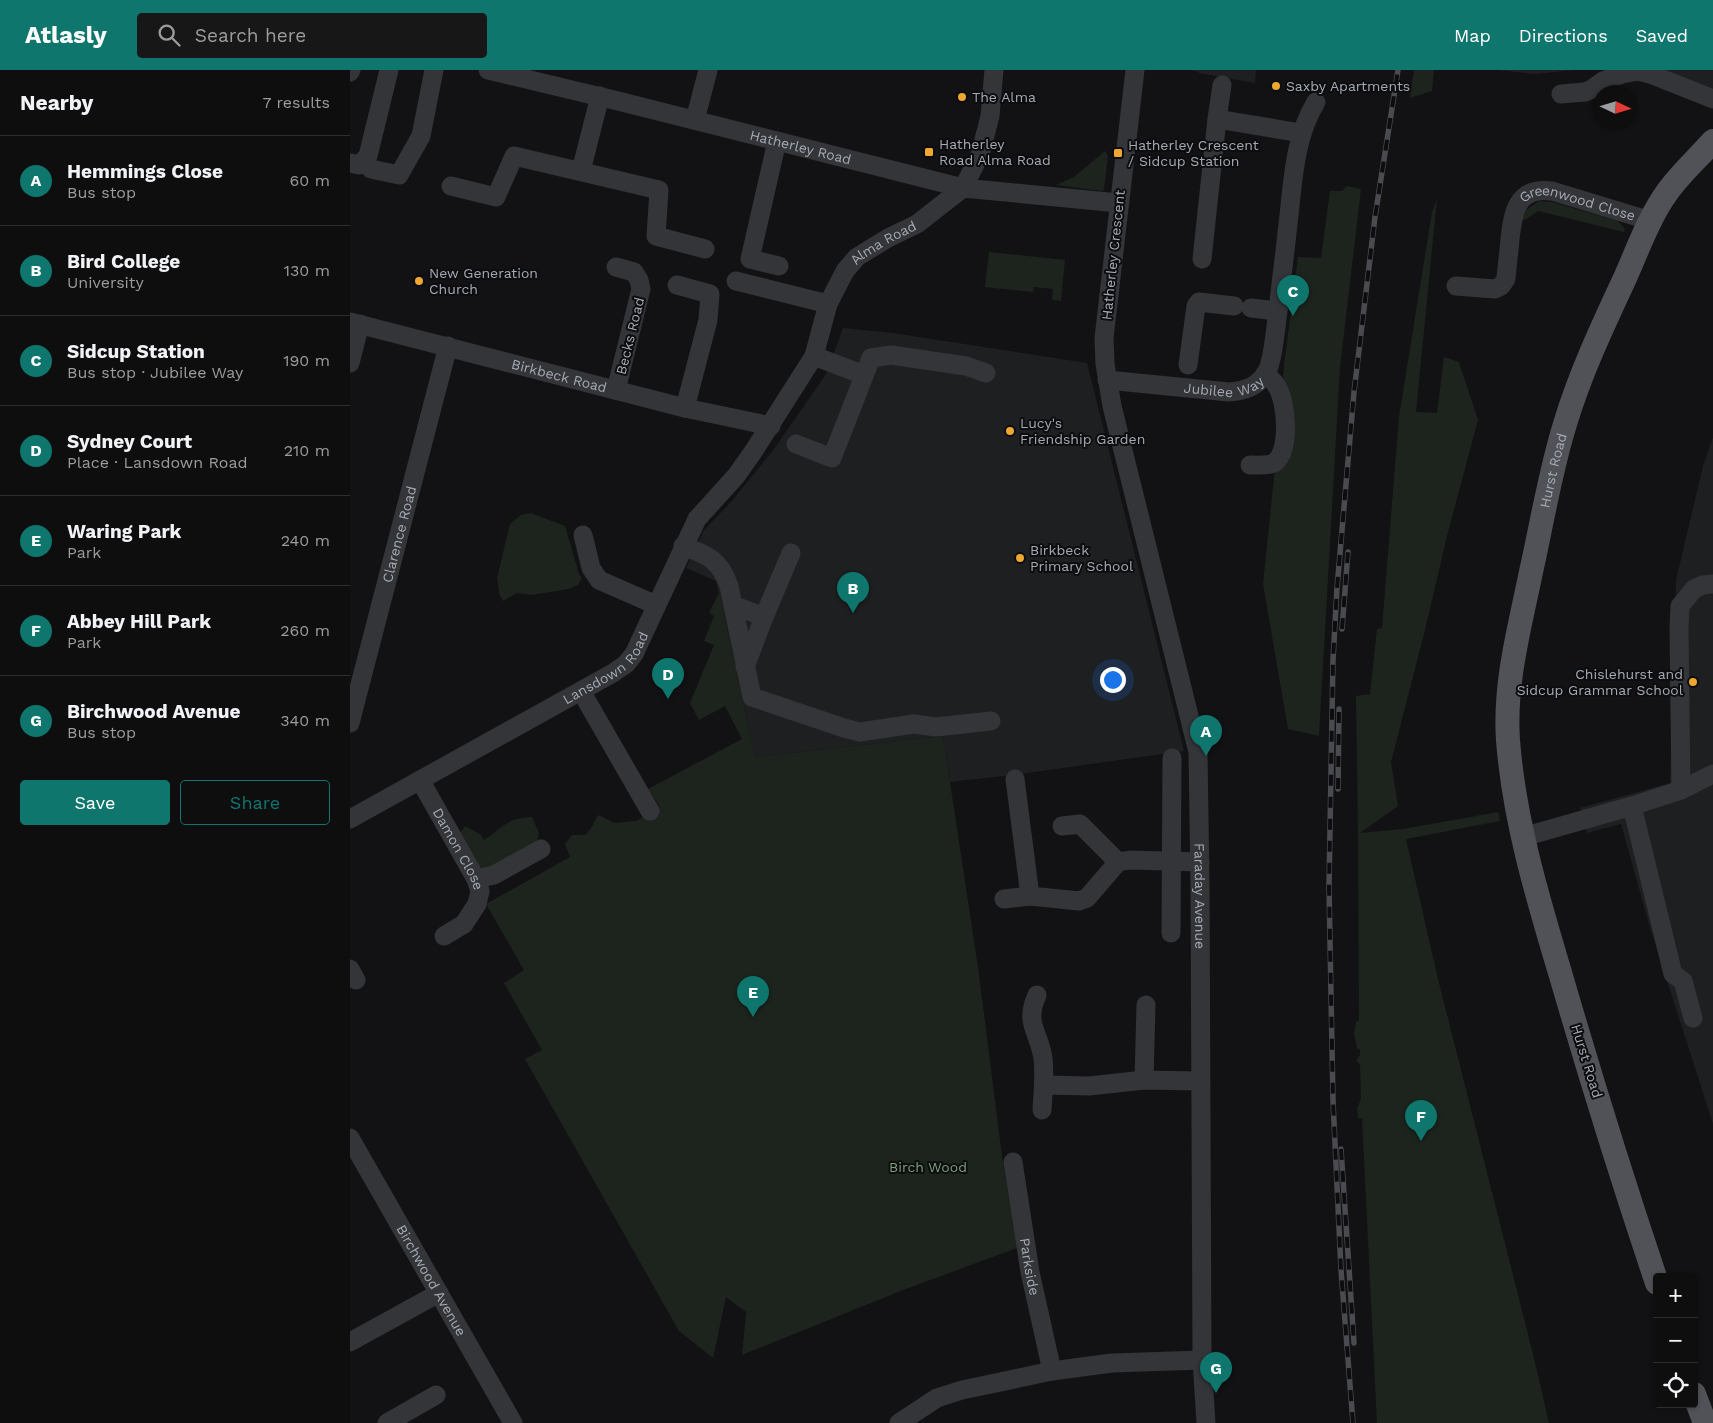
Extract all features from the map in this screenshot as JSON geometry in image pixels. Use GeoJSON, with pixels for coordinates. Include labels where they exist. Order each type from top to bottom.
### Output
{"type":"FeatureCollection","features":[{"type":"Feature","properties":{"kind":"main road","name":"Hurst Road"},"geometry":{"type":"LineString","coordinates":[[1654,1273],[1567,997],[1523,837],[1512,781],[1508,738],[1508,709],[1513,666],[1522,617],[1565,424],[1592,352],[1651,221],[1669,190],[1713,141]]}},
{"type":"Feature","properties":{"kind":"main road"},"geometry":{"type":"LineString","coordinates":[[1698,1405],[1705,1423]]}},
{"type":"Feature","properties":{"kind":"street"},"geometry":{"type":"LineString","coordinates":[[350,163],[359,165],[368,156],[389,70]]}},
{"type":"Feature","properties":{"kind":"street"},"geometry":{"type":"LineString","coordinates":[[371,169],[399,175],[420,136],[434,70]]}},
{"type":"Feature","properties":{"kind":"street","name":"Hatherley Road"},"geometry":{"type":"LineString","coordinates":[[488,70],[600,96],[963,188],[1119,203]]}},
{"type":"Feature","properties":{"kind":"street"},"geometry":{"type":"LineString","coordinates":[[695,120],[708,70]]}},
{"type":"Feature","properties":{"kind":"street","name":"Alma Road"},"geometry":{"type":"LineString","coordinates":[[771,426],[814,356],[828,304],[845,271],[857,257],[888,238],[917,224],[963,188],[980,155],[990,116],[994,70]]}},
{"type":"Feature","properties":{"kind":"street","name":"Hatherley Crescent"},"geometry":{"type":"LineString","coordinates":[[1107,380],[1104,338],[1135,70]]}},
{"type":"Feature","properties":{"kind":"street"},"geometry":{"type":"LineString","coordinates":[[1561,94],[1585,92],[1609,79],[1638,71],[1713,99]]}},
{"type":"Feature","properties":{"kind":"street"},"geometry":{"type":"LineString","coordinates":[[1202,259],[1222,85]]}},
{"type":"Feature","properties":{"kind":"street"},"geometry":{"type":"LineString","coordinates":[[581,171],[600,96]]}},
{"type":"Feature","properties":{"kind":"street","name":"Jubilee Way"},"geometry":{"type":"LineString","coordinates":[[1107,380],[1212,391],[1241,391],[1262,379],[1269,369],[1278,311],[1292,185],[1301,133],[1316,102]]}},
{"type":"Feature","properties":{"kind":"street"},"geometry":{"type":"LineString","coordinates":[[1218,119],[1301,133]]}},
{"type":"Feature","properties":{"kind":"street"},"geometry":{"type":"LineString","coordinates":[[777,141],[750,259],[779,266]]}},
{"type":"Feature","properties":{"kind":"street"},"geometry":{"type":"LineString","coordinates":[[451,186],[496,197],[514,156],[659,190],[656,236],[704,249]]}},
{"type":"Feature","properties":{"kind":"street","name":"Greenwood Close"},"geometry":{"type":"LineString","coordinates":[[1456,286],[1495,289],[1502,286],[1506,279],[1514,211],[1524,198],[1537,190],[1552,191],[1651,221]]}},
{"type":"Feature","properties":{"kind":"street","name":"Becks Road"},"geometry":{"type":"LineString","coordinates":[[616,267],[634,272],[639,280],[641,289],[616,390]]}},
{"type":"Feature","properties":{"kind":"street"},"geometry":{"type":"LineString","coordinates":[[736,281],[828,304]]}},
{"type":"Feature","properties":{"kind":"street"},"geometry":{"type":"LineString","coordinates":[[677,285],[710,294],[708,320],[685,408]]}},
{"type":"Feature","properties":{"kind":"street"},"geometry":{"type":"LineString","coordinates":[[1188,365],[1196,306],[1199,302],[1278,311]]}},
{"type":"Feature","properties":{"kind":"street"},"geometry":{"type":"LineString","coordinates":[[350,363],[355,323]]}},
{"type":"Feature","properties":{"kind":"street","name":"Birkbeck Road"},"geometry":{"type":"LineString","coordinates":[[355,323],[685,408],[771,426]]}},
{"type":"Feature","properties":{"kind":"street","name":"Clarence Road"},"geometry":{"type":"LineString","coordinates":[[350,723],[357,664],[448,346]]}},
{"type":"Feature","properties":{"kind":"street"},"geometry":{"type":"LineString","coordinates":[[796,444],[832,458],[871,358],[891,355],[966,366],[986,373]]}},
{"type":"Feature","properties":{"kind":"street"},"geometry":{"type":"LineString","coordinates":[[814,356],[864,375]]}},
{"type":"Feature","properties":{"kind":"street"},"geometry":{"type":"LineString","coordinates":[[1250,465],[1274,463],[1280,454],[1285,434],[1286,421],[1283,403],[1276,384],[1265,374]]}},
{"type":"Feature","properties":{"kind":"street","name":"Faraday Avenue"},"geometry":{"type":"LineString","coordinates":[[1107,380],[1197,744],[1200,862],[1202,1360],[1206,1423]]}},
{"type":"Feature","properties":{"kind":"street","name":"Lansdown Road"},"geometry":{"type":"LineString","coordinates":[[350,819],[614,673],[626,664],[634,654],[697,519],[736,476],[771,426]]}},
{"type":"Feature","properties":{"kind":"street"},"geometry":{"type":"LineString","coordinates":[[583,534],[591,568],[599,580],[656,605]]}},
{"type":"Feature","properties":{"kind":"street"},"geometry":{"type":"LineString","coordinates":[[683,546],[701,552],[714,560],[724,572],[733,605],[752,697],[860,732],[914,724],[936,727],[991,722]]}},
{"type":"Feature","properties":{"kind":"street"},"geometry":{"type":"LineString","coordinates":[[745,666],[791,553]]}},
{"type":"Feature","properties":{"kind":"street"},"geometry":{"type":"LineString","coordinates":[[1682,790],[1680,606],[1694,589],[1703,585],[1713,584]]}},
{"type":"Feature","properties":{"kind":"street"},"geometry":{"type":"LineString","coordinates":[[733,605],[764,618]]}},
{"type":"Feature","properties":{"kind":"street"},"geometry":{"type":"LineString","coordinates":[[581,691],[650,811]]}},
{"type":"Feature","properties":{"kind":"street"},"geometry":{"type":"LineString","coordinates":[[1171,933],[1172,758]]}},
{"type":"Feature","properties":{"kind":"street"},"geometry":{"type":"LineString","coordinates":[[1523,837],[1682,790],[1713,774]]}},
{"type":"Feature","properties":{"kind":"street"},"geometry":{"type":"LineString","coordinates":[[1015,779],[1030,896]]}},
{"type":"Feature","properties":{"kind":"street","name":"Damon Close"},"geometry":{"type":"LineString","coordinates":[[420,780],[476,879],[480,892],[477,904],[464,924],[444,936]]}},
{"type":"Feature","properties":{"kind":"street"},"geometry":{"type":"LineString","coordinates":[[1632,806],[1673,974],[1683,982],[1693,1018]]}},
{"type":"Feature","properties":{"kind":"street"},"geometry":{"type":"LineString","coordinates":[[1062,826],[1080,824],[1118,862]]}},
{"type":"Feature","properties":{"kind":"street"},"geometry":{"type":"LineString","coordinates":[[476,879],[494,875],[540,848]]}},
{"type":"Feature","properties":{"kind":"street"},"geometry":{"type":"LineString","coordinates":[[1004,899],[1030,896],[1079,901],[1087,898],[1118,862],[1130,860],[1200,862]]}},
{"type":"Feature","properties":{"kind":"street"},"geometry":{"type":"LineString","coordinates":[[1038,995],[1032,1006],[1031,1021],[1043,1059],[1042,1110]]}},
{"type":"Feature","properties":{"kind":"street"},"geometry":{"type":"LineString","coordinates":[[1144,1080],[1146,1005]]}},
{"type":"Feature","properties":{"kind":"street"},"geometry":{"type":"LineString","coordinates":[[1044,1084],[1090,1086],[1144,1080],[1200,1081]]}},
{"type":"Feature","properties":{"kind":"street","name":"Birchwood Avenue"},"geometry":{"type":"LineString","coordinates":[[350,1138],[513,1423]]}},
{"type":"Feature","properties":{"kind":"street","name":"Parkside"},"geometry":{"type":"LineString","coordinates":[[1013,1162],[1030,1272],[1052,1371]]}},
{"type":"Feature","properties":{"kind":"street"},"geometry":{"type":"LineString","coordinates":[[350,1342],[439,1293]]}},
{"type":"Feature","properties":{"kind":"street"},"geometry":{"type":"LineString","coordinates":[[899,1423],[937,1398],[957,1391],[1052,1371],[1112,1363],[1202,1360]]}},
{"type":"Feature","properties":{"kind":"street"},"geometry":{"type":"LineString","coordinates":[[387,1423],[408,1418],[436,1395]]}},
{"type":"Feature","properties":{"kind":"shaded area"},"geometry":{"type":"Polygon","coordinates":[[[1190,70],[1256,70],[1255,83],[1199,73],[1190,70]]]}},
{"type":"Feature","properties":{"kind":"shaded area"},"geometry":{"type":"Polygon","coordinates":[[[1498,70],[1575,70],[1534,74],[1498,70]]]}},
{"type":"Feature","properties":{"kind":"shaded area"},"geometry":{"type":"Polygon","coordinates":[[[1651,70],[1713,70],[1713,95],[1651,70]]]}},
{"type":"Feature","properties":{"kind":"shaded area","name":"Birkbeck Primary School"},"geometry":{"type":"Polygon","coordinates":[[[843,328],[893,333],[1087,363],[1184,751],[950,782],[943,736],[755,757],[716,581],[686,568],[704,530],[731,502],[774,449],[826,374],[843,328]]]}},
{"type":"Feature","properties":{"kind":"shaded area","name":"Chislehurst and Sidcup Grammar School"},"geometry":{"type":"Polygon","coordinates":[[[1713,437],[1713,1124],[1651,931],[1621,824],[1587,833],[1580,808],[1670,783],[1676,580],[1703,466],[1713,437]]]}},
{"type":"Feature","properties":{"kind":"green space"},"geometry":{"type":"Polygon","coordinates":[[[1414,70],[1434,70],[1432,91],[1410,98],[1414,70]]]}},
{"type":"Feature","properties":{"kind":"green space"},"geometry":{"type":"Polygon","coordinates":[[[1105,151],[1108,155],[1104,190],[1056,185],[1074,177],[1105,151]]]}},
{"type":"Feature","properties":{"kind":"green space"},"geometry":{"type":"Polygon","coordinates":[[[1347,186],[1361,189],[1340,367],[1319,736],[1288,729],[1263,584],[1284,365],[1298,257],[1321,258],[1330,191],[1342,191],[1347,186]]]}},
{"type":"Feature","properties":{"kind":"green space"},"geometry":{"type":"Polygon","coordinates":[[[1437,199],[1416,412],[1437,413],[1444,357],[1459,362],[1478,420],[1391,762],[1398,806],[1360,833],[1403,829],[1498,812],[1500,821],[1406,839],[1438,979],[1549,1423],[1377,1423],[1362,1118],[1358,1118],[1357,1109],[1361,1099],[1360,1064],[1356,1061],[1360,1055],[1360,1050],[1357,1048],[1354,1034],[1356,1022],[1359,1020],[1356,696],[1370,694],[1377,629],[1382,628],[1399,417],[1432,212],[1437,199]]]}},
{"type":"Feature","properties":{"kind":"green space"},"geometry":{"type":"Polygon","coordinates":[[[1539,201],[1552,202],[1618,221],[1625,229],[1624,232],[1538,211],[1525,220],[1523,219],[1526,210],[1539,201]]]}},
{"type":"Feature","properties":{"kind":"green space"},"geometry":{"type":"Polygon","coordinates":[[[989,252],[1065,260],[1061,301],[1052,300],[1053,289],[1034,287],[1033,292],[985,287],[989,252]]]}},
{"type":"Feature","properties":{"kind":"green space"},"geometry":{"type":"Polygon","coordinates":[[[531,513],[565,526],[579,574],[582,578],[578,585],[569,589],[531,595],[517,593],[503,601],[499,593],[497,578],[510,524],[521,515],[531,513]]]}},
{"type":"Feature","properties":{"kind":"green space","name":"Birch Wood"},"geometry":{"type":"Polygon","coordinates":[[[719,593],[755,757],[943,736],[978,967],[1002,1156],[1017,1248],[903,1290],[742,1355],[746,1312],[726,1297],[713,1358],[679,1331],[525,1059],[542,1050],[504,983],[524,970],[486,904],[570,857],[565,844],[572,835],[585,835],[599,815],[614,823],[636,821],[660,807],[648,789],[742,739],[725,706],[699,720],[690,703],[714,645],[704,641],[714,616],[709,613],[719,593]]]}},
{"type":"Feature","properties":{"kind":"green space"},"geometry":{"type":"Polygon","coordinates":[[[532,817],[539,833],[536,845],[520,858],[477,872],[457,837],[465,826],[480,834],[484,840],[511,821],[532,817]]]}},
{"type":"Feature","properties":{"kind":"railway"},"geometry":{"type":"LineString","coordinates":[[1353,1423],[1341,1270],[1333,1101],[1329,887],[1333,660],[1337,588],[1354,392],[1375,217],[1398,70]]}},
{"type":"Feature","properties":{"kind":"railway"},"geometry":{"type":"LineString","coordinates":[[1342,629],[1348,552]]}},
{"type":"Feature","properties":{"kind":"railway"},"geometry":{"type":"LineString","coordinates":[[1338,789],[1339,709]]}},
{"type":"Feature","properties":{"kind":"railway"},"geometry":{"type":"LineString","coordinates":[[1341,1149],[1354,1343]]}},
{"type":"Feature","properties":{"kind":"place","name":"Saxby Apartments"},"geometry":{"type":"Point","coordinates":[1276,86]}},
{"type":"Feature","properties":{"kind":"place","name":"The Alma"},"geometry":{"type":"Point","coordinates":[962,97]}},
{"type":"Feature","properties":{"kind":"place","name":"Hatherley Road Alma Road"},"geometry":{"type":"Point","coordinates":[929,152]}},
{"type":"Feature","properties":{"kind":"place","name":"Hatherley Crescent / Sidcup Station"},"geometry":{"type":"Point","coordinates":[1118,153]}},
{"type":"Feature","properties":{"kind":"place","name":"New Generation Church"},"geometry":{"type":"Point","coordinates":[419,281]}},
{"type":"Feature","properties":{"kind":"place","name":"Sidcup Station"},"geometry":{"type":"Point","coordinates":[1293,316]}},
{"type":"Feature","properties":{"kind":"place","name":"Lucy's Friendship Garden"},"geometry":{"type":"Point","coordinates":[1010,431]}},
{"type":"Feature","properties":{"kind":"place","name":"Birkbeck Primary School"},"geometry":{"type":"Point","coordinates":[1020,558]}},
{"type":"Feature","properties":{"kind":"place","name":"Bird College"},"geometry":{"type":"Point","coordinates":[853,613]}},
{"type":"Feature","properties":{"kind":"place","name":"Chislehurst and Sidcup Grammar School"},"geometry":{"type":"Point","coordinates":[1693,682]}},
{"type":"Feature","properties":{"kind":"place","name":"Sydney Court"},"geometry":{"type":"Point","coordinates":[668,699]}},
{"type":"Feature","properties":{"kind":"place","name":"Hemmings Close"},"geometry":{"type":"Point","coordinates":[1206,756]}},
{"type":"Feature","properties":{"kind":"place","name":"Waring Park"},"geometry":{"type":"Point","coordinates":[753,1017]}},
{"type":"Feature","properties":{"kind":"place","name":"Abbey Hill Park"},"geometry":{"type":"Point","coordinates":[1421,1141]}},
{"type":"Feature","properties":{"kind":"place","name":"Birchwood Avenue"},"geometry":{"type":"Point","coordinates":[1216,1393]}}]}
